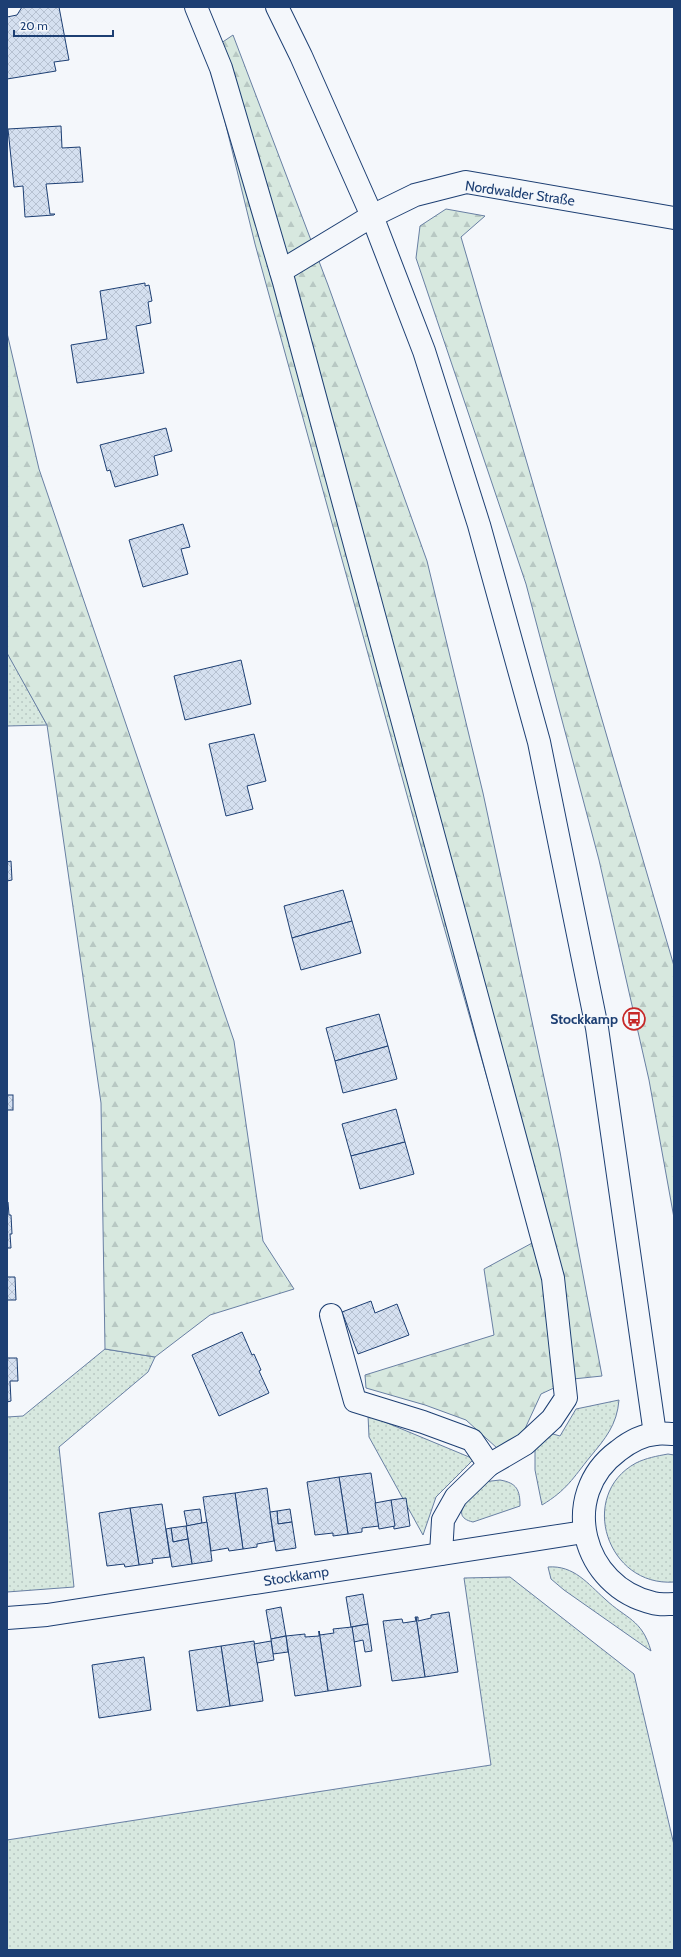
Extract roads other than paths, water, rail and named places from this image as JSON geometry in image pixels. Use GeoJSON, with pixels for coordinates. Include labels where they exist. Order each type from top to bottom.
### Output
{"type":"FeatureCollection","features":[{"type":"Feature","properties":{"kind":"main road"},"geometry":{"type":"LineString","coordinates":[[196,7],[221,68],[281,271],[553,1278],[566,1398],[552,1419],[525,1444],[489,1465],[456,1497],[443,1520],[441,1554]]}},
{"type":"Feature","properties":{"kind":"main road"},"geometry":{"type":"LineString","coordinates":[[277,7],[301,56],[372,216],[424,351],[479,525],[539,742],[597,1028],[664,1434],[630,1442],[608,1458],[592,1480],[584,1505],[584,1532],[592,1557],[607,1579],[629,1594],[653,1603],[674,1604]]}},
{"type":"Feature","properties":{"kind":"main road","name":"Nordwalder Straße"},"geometry":{"type":"LineString","coordinates":[[281,271],[372,216],[415,195],[466,182],[674,218]]}},
{"type":"Feature","properties":{"kind":"main road"},"geometry":{"type":"LineString","coordinates":[[330,1315],[355,1401],[423,1422],[472,1440],[489,1465]]}},
{"type":"Feature","properties":{"kind":"main road","name":"Stockkamp"},"geometry":{"type":"LineString","coordinates":[[7,1618],[47,1615],[584,1532]]}},
{"type":"Feature","properties":{"kind":"place","name":"Stockkamp"},"geometry":{"type":"Point","coordinates":[634,1019]}}]}
